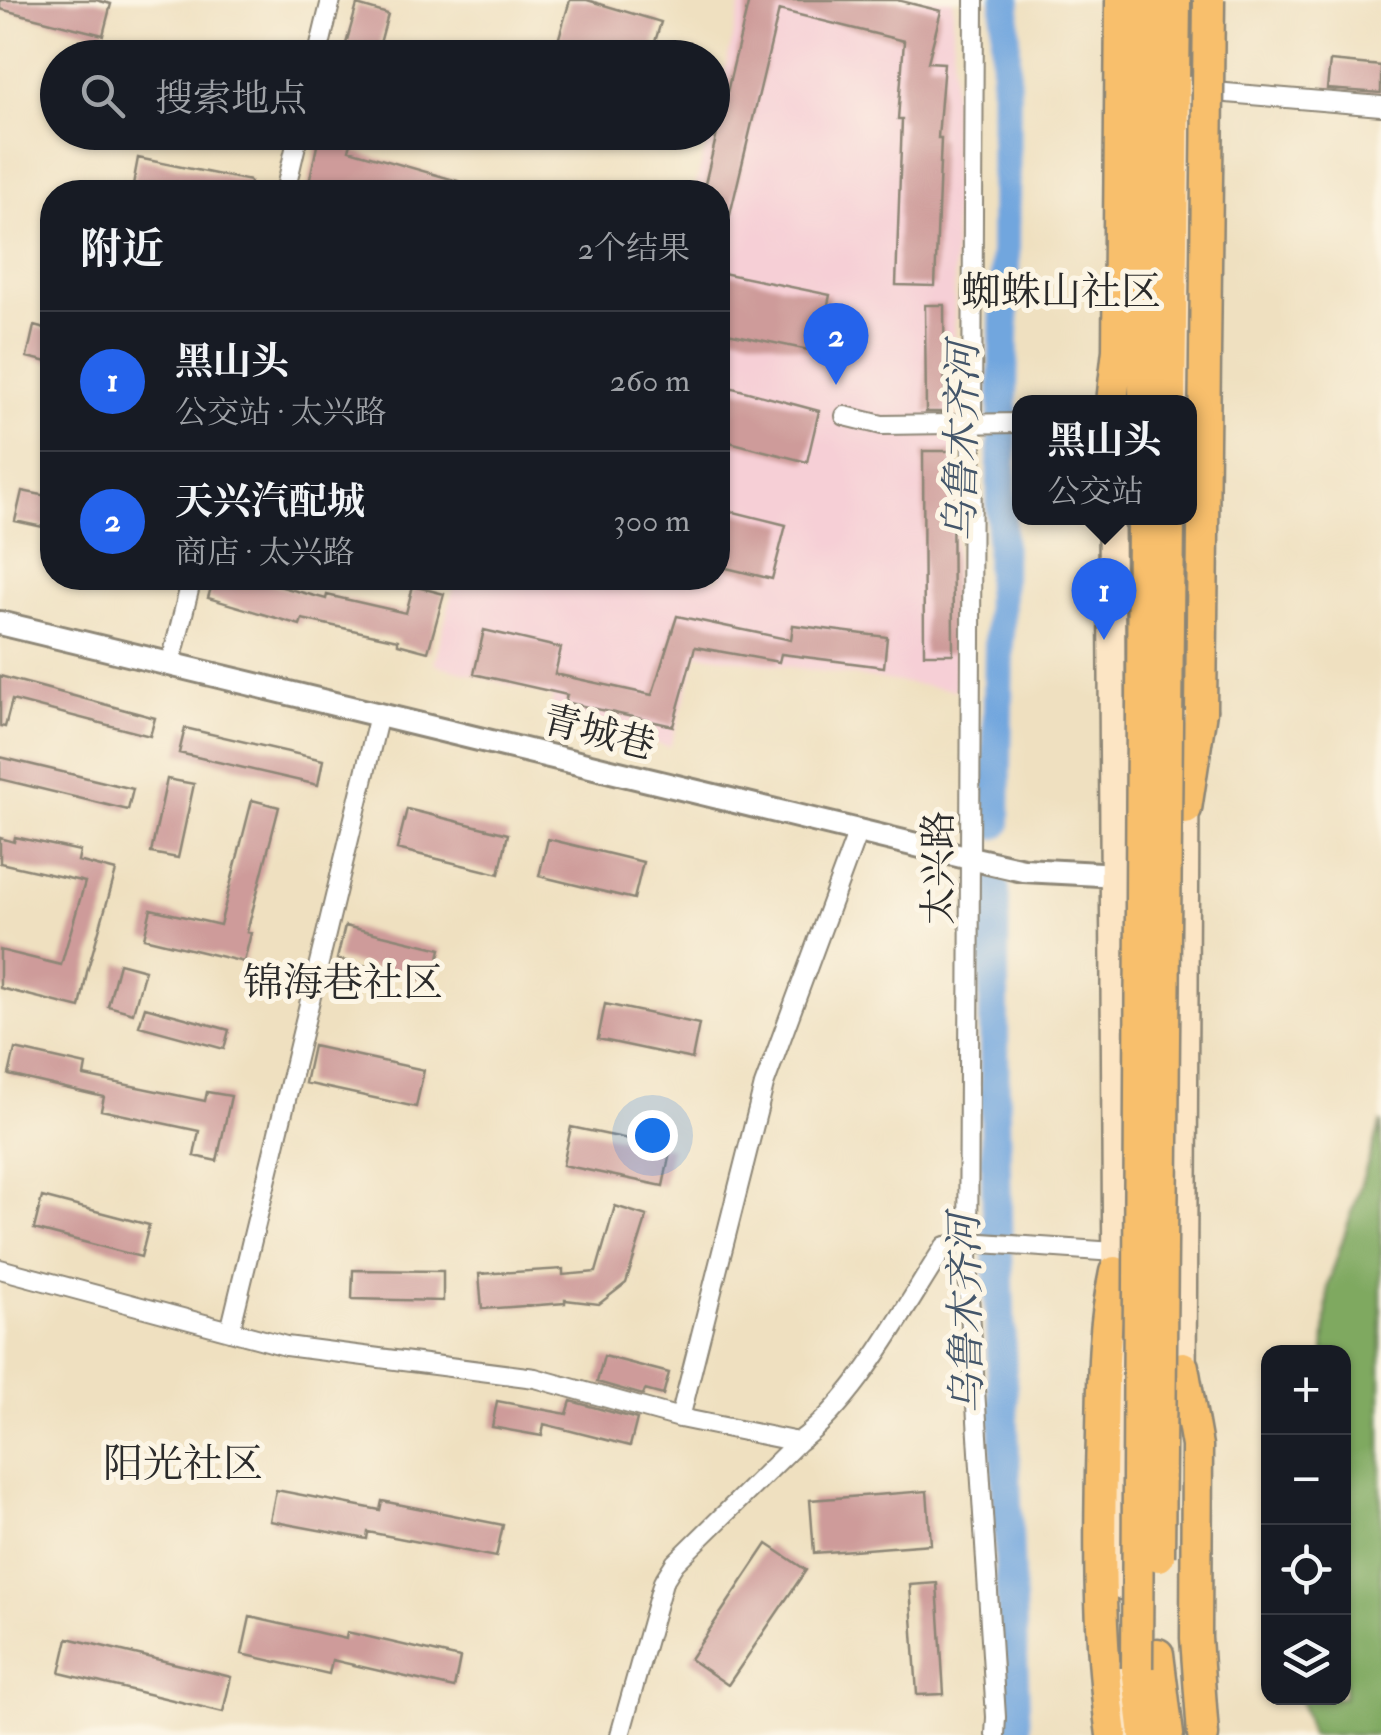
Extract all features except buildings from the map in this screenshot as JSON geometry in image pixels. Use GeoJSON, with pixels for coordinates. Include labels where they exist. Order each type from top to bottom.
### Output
{"type":"FeatureCollection","features":[{"type":"Feature","properties":{"kind":"highway"},"geometry":{"type":"LineString","coordinates":[[1113,395],[1118,350],[1118,0]]}},
{"type":"Feature","properties":{"kind":"highway"},"geometry":{"type":"LineString","coordinates":[[1144,395],[1146,0]]}},
{"type":"Feature","properties":{"kind":"highway"},"geometry":{"type":"LineString","coordinates":[[1170,395],[1174,0]]}},
{"type":"Feature","properties":{"kind":"highway"},"geometry":{"type":"LineString","coordinates":[[1186,809],[1200,711],[1209,0]]}},
{"type":"Feature","properties":{"kind":"highway"},"geometry":{"type":"LineString","coordinates":[[1144,525],[1137,1668],[1145,1735]]}},
{"type":"Feature","properties":{"kind":"highway"},"geometry":{"type":"LineString","coordinates":[[1168,1735],[1158,1654],[1169,525]]}},
{"type":"Feature","properties":{"kind":"highway"},"geometry":{"type":"LineString","coordinates":[[1112,1735],[1104,1676],[1100,1500],[1105,1316],[1115,1262]]}},
{"type":"Feature","properties":{"kind":"highway"},"geometry":{"type":"LineString","coordinates":[[1183,1367],[1197,1446],[1196,1638],[1203,1735]]}},
{"type":"Feature","properties":{"kind":"main road"},"geometry":{"type":"LineString","coordinates":[[1112,395],[1118,0]]}},
{"type":"Feature","properties":{"kind":"main road"},"geometry":{"type":"LineString","coordinates":[[1188,395],[1194,0]]}},
{"type":"Feature","properties":{"kind":"main road"},"geometry":{"type":"LineString","coordinates":[[1111,525],[1115,1262],[1128,1735]]}},
{"type":"Feature","properties":{"kind":"main road"},"geometry":{"type":"LineString","coordinates":[[1186,525],[1183,1367],[1185,1564],[1196,1735]]}},
{"type":"Feature","properties":{"kind":"street"},"geometry":{"type":"LineString","coordinates":[[321,40],[330,0]]}},
{"type":"Feature","properties":{"kind":"street","name":"太兴路"},"geometry":{"type":"LineString","coordinates":[[974,0],[978,424],[968,1280],[996,1717],[994,1735]]}},
{"type":"Feature","properties":{"kind":"street"},"geometry":{"type":"LineString","coordinates":[[1193,91],[1381,106]]}},
{"type":"Feature","properties":{"kind":"street"},"geometry":{"type":"LineString","coordinates":[[288,180],[295,150]]}},
{"type":"Feature","properties":{"kind":"street"},"geometry":{"type":"LineString","coordinates":[[845,416],[882,426],[1012,424]]}},
{"type":"Feature","properties":{"kind":"street"},"geometry":{"type":"LineString","coordinates":[[170,666],[189,590]]}},
{"type":"Feature","properties":{"kind":"street","name":"青城巷"},"geometry":{"type":"LineString","coordinates":[[0,623],[1023,870],[1186,878]]}},
{"type":"Feature","properties":{"kind":"street"},"geometry":{"type":"LineString","coordinates":[[230,1330],[379,715]]}},
{"type":"Feature","properties":{"kind":"street"},"geometry":{"type":"LineString","coordinates":[[680,1418],[764,1085],[858,831]]}},
{"type":"Feature","properties":{"kind":"street"},"geometry":{"type":"LineString","coordinates":[[620,1735],[663,1582],[675,1563],[798,1442],[819,1427],[854,1384],[945,1246],[968,1242],[997,1244],[1115,1262]]}},
{"type":"Feature","properties":{"kind":"street"},"geometry":{"type":"LineString","coordinates":[[0,1269],[286,1346],[535,1378],[680,1418],[798,1442]]}},
{"type":"Feature","properties":{"kind":"shaded area"},"geometry":{"type":"Polygon","coordinates":[[[742,0],[953,0],[956,690],[698,654],[670,747],[549,716],[553,697],[434,664],[453,590],[730,590],[730,180],[697,180],[705,150],[730,150],[730,49],[742,0]]]}},
{"type":"Feature","properties":{"kind":"green space"},"geometry":{"type":"Polygon","coordinates":[[[1381,1122],[1381,1735],[1311,1735],[1302,1705],[1351,1705],[1351,1345],[1324,1345],[1328,1285],[1381,1122]]]}},
{"type":"Feature","properties":{"kind":"waterway","name":"乌鲁木齐河"},"geometry":{"type":"LineString","coordinates":[[996,824],[1006,0]]}},
{"type":"Feature","properties":{"kind":"waterway","name":"乌鲁木齐河"},"geometry":{"type":"LineString","coordinates":[[995,890],[997,1207],[1016,1735]]}},
{"type":"Feature","properties":{"kind":"place","name":"天兴汽配城"},"geometry":{"type":"Point","coordinates":[836,385]}},
{"type":"Feature","properties":{"kind":"place","name":"黑山头"},"geometry":{"type":"Point","coordinates":[1104,640]}},
{"type":"Feature","properties":{"kind":"district","name":"蜘蛛山社区"},"geometry":{"type":"Point","coordinates":[1061,291]}},
{"type":"Feature","properties":{"kind":"district","name":"锦海巷社区"},"geometry":{"type":"Point","coordinates":[343,982]}},
{"type":"Feature","properties":{"kind":"district","name":"阳光社区"},"geometry":{"type":"Point","coordinates":[183,1463]}}]}
